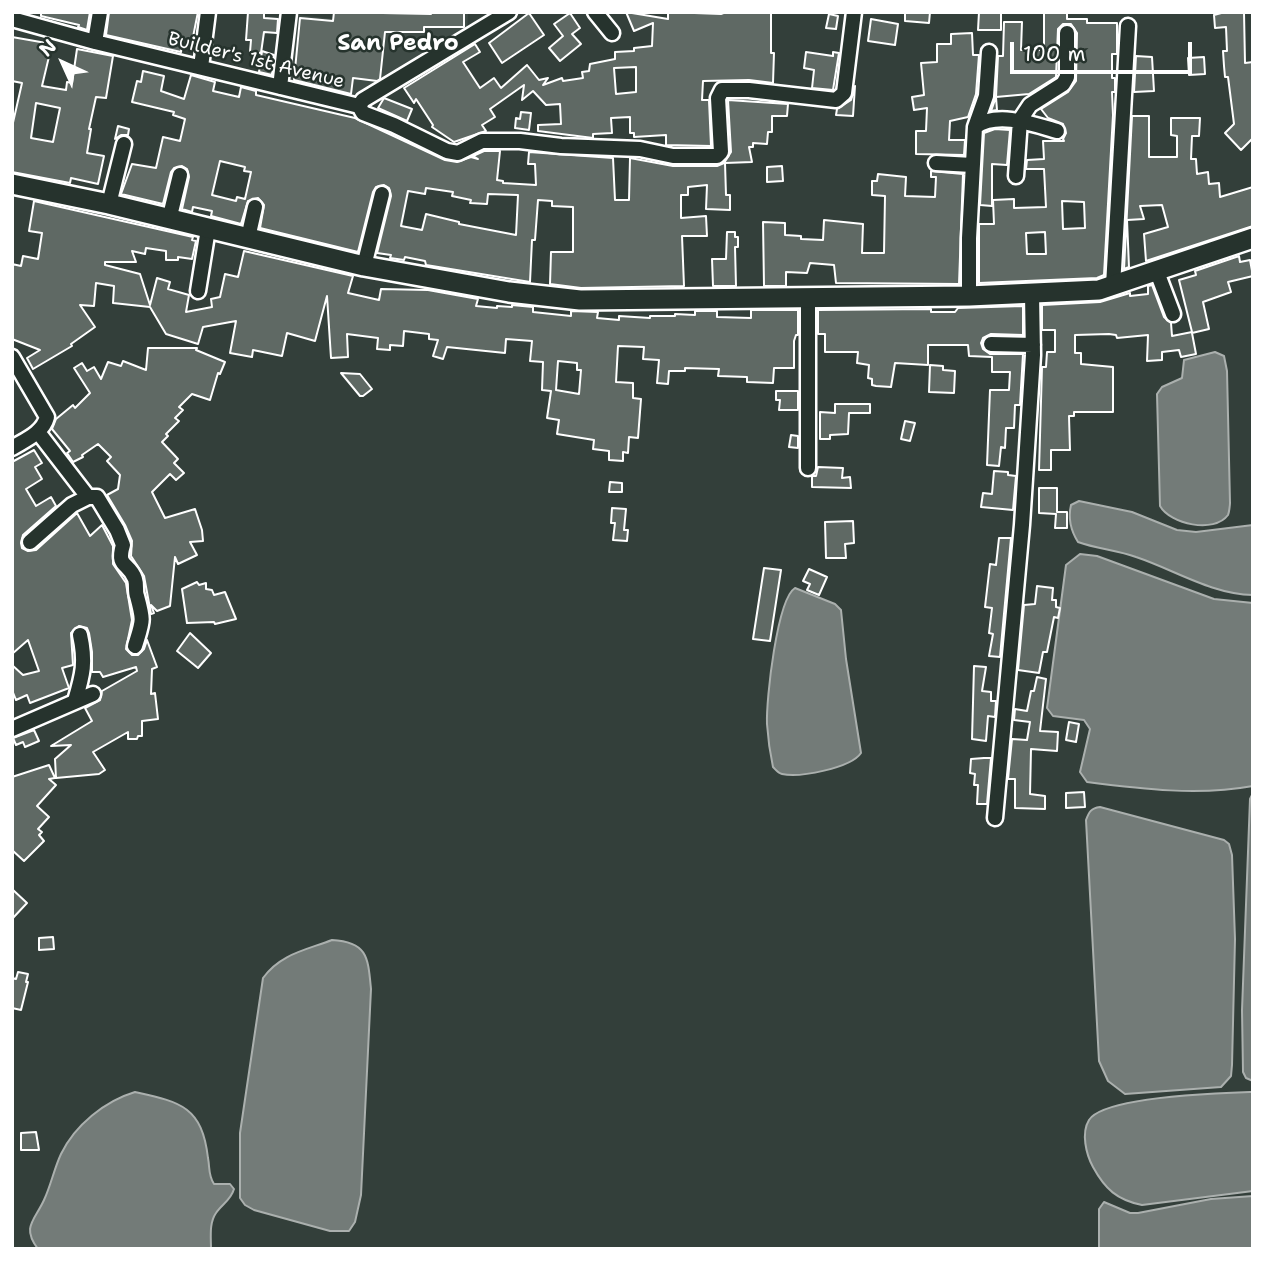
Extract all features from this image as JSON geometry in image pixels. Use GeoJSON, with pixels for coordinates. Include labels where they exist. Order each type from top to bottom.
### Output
{"type":"FeatureCollection","features":[{"type":"Feature","properties":{"kind":"street"},"geometry":{"type":"LineString","coordinates":[[95,42],[100,12]]}},
{"type":"Feature","properties":{"kind":"street"},"geometry":{"type":"LineString","coordinates":[[201,67],[208,12]]}},
{"type":"Feature","properties":{"kind":"street"},"geometry":{"type":"LineString","coordinates":[[280,87],[289,12]]}},
{"type":"Feature","properties":{"kind":"street"},"geometry":{"type":"LineString","coordinates":[[482,28],[483,12]]}},
{"type":"Feature","properties":{"kind":"street","name":"Builder's 1st Avenue"},"geometry":{"type":"LineString","coordinates":[[12,19],[95,42],[359,106],[363,100],[509,12]]}},
{"type":"Feature","properties":{"kind":"street"},"geometry":{"type":"LineString","coordinates":[[595,12],[612,33]]}},
{"type":"Feature","properties":{"kind":"street"},"geometry":{"type":"LineString","coordinates":[[359,106],[363,113],[447,151],[458,153],[482,141],[520,141],[561,146],[640,149],[673,156],[717,156],[721,152],[718,98],[723,90],[836,100],[841,97],[844,93],[854,12]]}},
{"type":"Feature","properties":{"kind":"street"},"geometry":{"type":"LineString","coordinates":[[1113,286],[1128,26]]}},
{"type":"Feature","properties":{"kind":"street"},"geometry":{"type":"LineString","coordinates":[[1016,176],[1020,120],[1030,105],[1065,81],[1067,33]]}},
{"type":"Feature","properties":{"kind":"street"},"geometry":{"type":"LineString","coordinates":[[969,296],[975,127],[986,96],[989,52]]}},
{"type":"Feature","properties":{"kind":"street"},"geometry":{"type":"LineString","coordinates":[[975,127],[982,121],[1020,120],[1057,131]]}},
{"type":"Feature","properties":{"kind":"street"},"geometry":{"type":"LineString","coordinates":[[109,204],[124,144]]}},
{"type":"Feature","properties":{"kind":"street"},"geometry":{"type":"LineString","coordinates":[[936,163],[972,164]]}},
{"type":"Feature","properties":{"kind":"street"},"geometry":{"type":"LineString","coordinates":[[169,220],[180,175]]}},
{"type":"Feature","properties":{"kind":"street"},"geometry":{"type":"LineString","coordinates":[[12,184],[109,204],[364,266],[509,292],[580,300],[969,296],[1099,290],[1252,242]]}},
{"type":"Feature","properties":{"kind":"street"},"geometry":{"type":"LineString","coordinates":[[364,266],[382,194]]}},
{"type":"Feature","properties":{"kind":"street"},"geometry":{"type":"LineString","coordinates":[[248,238],[254,207]]}},
{"type":"Feature","properties":{"kind":"street"},"geometry":{"type":"LineString","coordinates":[[198,291],[208,229]]}},
{"type":"Feature","properties":{"kind":"street"},"geometry":{"type":"LineString","coordinates":[[1157,272],[1173,314]]}},
{"type":"Feature","properties":{"kind":"street"},"geometry":{"type":"LineString","coordinates":[[995,818],[1023,525],[1033,345],[1032,294]]}},
{"type":"Feature","properties":{"kind":"street"},"geometry":{"type":"LineString","coordinates":[[808,297],[808,468]]}},
{"type":"Feature","properties":{"kind":"street"},"geometry":{"type":"LineString","coordinates":[[991,344],[1033,345]]}},
{"type":"Feature","properties":{"kind":"street"},"geometry":{"type":"LineString","coordinates":[[12,357],[47,417],[38,432],[12,448]]}},
{"type":"Feature","properties":{"kind":"street"},"geometry":{"type":"LineString","coordinates":[[38,432],[88,497]]}},
{"type":"Feature","properties":{"kind":"street"},"geometry":{"type":"LineString","coordinates":[[30,542],[72,505],[88,497],[97,497],[123,545],[121,563],[136,581],[136,594],[143,618],[135,646]]}},
{"type":"Feature","properties":{"kind":"street"},"geometry":{"type":"LineString","coordinates":[[75,701],[85,670],[80,635]]}},
{"type":"Feature","properties":{"kind":"street"},"geometry":{"type":"LineString","coordinates":[[12,729],[93,694]]}},
{"type":"Feature","properties":{"kind":"shaded area"},"geometry":{"type":"Polygon","coordinates":[[[343,12],[468,12],[467,32],[355,98],[328,95],[289,85],[298,15],[342,20],[343,12]]]}},
{"type":"Feature","properties":{"kind":"shaded area"},"geometry":{"type":"Polygon","coordinates":[[[1215,352],[1224,356],[1227,371],[1230,507],[1228,515],[1221,521],[1213,524],[1192,524],[1173,518],[1160,506],[1157,394],[1162,387],[1182,378],[1184,360],[1215,352]]]}},
{"type":"Feature","properties":{"kind":"shaded area"},"geometry":{"type":"Polygon","coordinates":[[[1079,501],[1132,512],[1177,530],[1196,532],[1253,525],[1253,595],[1222,590],[1136,557],[1078,542],[1070,515],[1071,505],[1079,501]]]}},
{"type":"Feature","properties":{"kind":"shaded area"},"geometry":{"type":"Polygon","coordinates":[[[1080,554],[1097,556],[1214,599],[1253,603],[1253,786],[1191,791],[1087,782],[1080,772],[1090,729],[1084,720],[1053,716],[1047,708],[1066,565],[1080,554]]]}},
{"type":"Feature","properties":{"kind":"shaded area"},"geometry":{"type":"Polygon","coordinates":[[[795,588],[835,604],[841,610],[861,753],[836,767],[790,775],[781,774],[773,767],[767,712],[778,630],[789,596],[795,588]]]}},
{"type":"Feature","properties":{"kind":"shaded area"},"geometry":{"type":"Polygon","coordinates":[[[1253,793],[1253,1081],[1246,1078],[1243,1072],[1242,1010],[1250,799],[1253,793]]]}},
{"type":"Feature","properties":{"kind":"shaded area"},"geometry":{"type":"Polygon","coordinates":[[[1100,807],[1224,840],[1229,844],[1232,855],[1235,939],[1232,1065],[1231,1076],[1221,1087],[1125,1094],[1108,1081],[1099,1061],[1086,820],[1094,808],[1100,807]]]}},
{"type":"Feature","properties":{"kind":"shaded area"},"geometry":{"type":"Polygon","coordinates":[[[332,940],[353,944],[364,954],[371,989],[361,1195],[355,1222],[349,1231],[330,1231],[254,1210],[240,1198],[240,1133],[263,978],[285,958],[332,940]]]}},
{"type":"Feature","properties":{"kind":"shaded area"},"geometry":{"type":"Polygon","coordinates":[[[135,1092],[165,1099],[186,1109],[200,1127],[212,1181],[214,1184],[230,1184],[234,1189],[212,1221],[211,1249],[38,1249],[30,1235],[31,1224],[44,1200],[67,1143],[83,1124],[102,1108],[135,1092]]]}},
{"type":"Feature","properties":{"kind":"shaded area"},"geometry":{"type":"Polygon","coordinates":[[[1253,1092],[1253,1191],[1142,1205],[1125,1200],[1113,1192],[1102,1182],[1090,1162],[1085,1131],[1089,1120],[1099,1112],[1166,1097],[1253,1092]]]}},
{"type":"Feature","properties":{"kind":"shaded area"},"geometry":{"type":"Polygon","coordinates":[[[1253,1196],[1253,1249],[1099,1249],[1099,1209],[1104,1202],[1130,1213],[1138,1213],[1211,1199],[1253,1196]]]}},
{"type":"Feature","properties":{"kind":"building"},"geometry":{"type":"Polygon","coordinates":[[[41,12],[90,12],[87,30],[78,27],[79,25],[41,16],[41,12]]]}},
{"type":"Feature","properties":{"kind":"building"},"geometry":{"type":"Polygon","coordinates":[[[109,12],[198,12],[191,47],[182,46],[181,52],[106,35],[109,12]]]}},
{"type":"Feature","properties":{"kind":"building"},"geometry":{"type":"Polygon","coordinates":[[[248,12],[264,12],[264,18],[278,19],[277,33],[264,32],[261,53],[250,52],[251,40],[246,40],[248,12]]]}},
{"type":"Feature","properties":{"kind":"building"},"geometry":{"type":"Polygon","coordinates":[[[334,12],[464,12],[464,27],[424,27],[424,32],[385,32],[380,79],[377,81],[353,78],[351,94],[294,80],[300,18],[333,21],[334,12]]]}},
{"type":"Feature","properties":{"kind":"building"},"geometry":{"type":"Polygon","coordinates":[[[626,12],[668,19],[668,12],[771,12],[773,83],[749,80],[703,81],[702,100],[709,100],[711,146],[666,145],[666,135],[634,137],[634,133],[630,133],[630,117],[611,118],[612,133],[593,134],[593,138],[538,131],[538,125],[561,124],[560,104],[546,105],[533,91],[522,100],[524,85],[490,109],[495,117],[482,125],[486,131],[454,142],[432,127],[416,99],[414,103],[404,88],[475,44],[480,52],[463,62],[480,88],[494,78],[501,88],[527,65],[539,80],[548,78],[543,85],[562,78],[563,81],[583,78],[582,72],[589,71],[590,64],[615,59],[615,52],[652,46],[653,23],[634,31],[626,12]],[[636,67],[614,68],[616,94],[636,92],[636,67]]]}},
{"type":"Feature","properties":{"kind":"building"},"geometry":{"type":"Polygon","coordinates":[[[905,12],[930,12],[929,23],[905,21],[905,12]]]}},
{"type":"Feature","properties":{"kind":"building"},"geometry":{"type":"Polygon","coordinates":[[[979,12],[1001,12],[1001,30],[978,30],[979,12]]]}},
{"type":"Feature","properties":{"kind":"building"},"geometry":{"type":"Polygon","coordinates":[[[1044,12],[1067,12],[1067,19],[1087,19],[1087,23],[1117,23],[1117,54],[1112,54],[1115,92],[1112,92],[1104,275],[1097,278],[979,283],[979,224],[994,224],[993,200],[1014,199],[1014,208],[1046,207],[1044,169],[1026,169],[1027,160],[1044,159],[1043,141],[1064,141],[1066,133],[1063,124],[1048,118],[1041,109],[1068,92],[1076,81],[1077,33],[1071,24],[1063,24],[1058,29],[1056,77],[1029,94],[996,97],[998,56],[1003,56],[1004,22],[1022,22],[1021,50],[1044,50],[1044,12]],[[1062,201],[1063,229],[1085,228],[1084,202],[1062,201]],[[1045,232],[1026,233],[1027,254],[1046,254],[1045,232]]]}},
{"type":"Feature","properties":{"kind":"building"},"geometry":{"type":"Polygon","coordinates":[[[1244,12],[1245,63],[1253,62],[1253,138],[1241,150],[1225,133],[1234,124],[1224,66],[1223,51],[1227,51],[1226,27],[1215,28],[1214,15],[1244,12]]]}},
{"type":"Feature","properties":{"kind":"building"},"geometry":{"type":"Polygon","coordinates":[[[529,13],[544,35],[502,63],[489,43],[529,13]]]}},
{"type":"Feature","properties":{"kind":"building"},"geometry":{"type":"Polygon","coordinates":[[[570,13],[580,28],[572,34],[581,44],[560,61],[549,48],[563,36],[554,24],[570,13]]]}},
{"type":"Feature","properties":{"kind":"building"},"geometry":{"type":"Polygon","coordinates":[[[829,14],[838,16],[836,29],[826,28],[829,14]]]}},
{"type":"Feature","properties":{"kind":"building"},"geometry":{"type":"Polygon","coordinates":[[[871,19],[898,24],[895,45],[868,41],[871,19]]]}},
{"type":"Feature","properties":{"kind":"building"},"geometry":{"type":"Polygon","coordinates":[[[972,33],[973,55],[979,55],[976,94],[968,117],[950,121],[949,140],[965,140],[964,155],[916,154],[916,131],[926,131],[927,108],[914,110],[912,97],[924,95],[921,63],[937,62],[937,44],[951,44],[951,34],[972,33]]]}},
{"type":"Feature","properties":{"kind":"building"},"geometry":{"type":"Polygon","coordinates":[[[12,37],[52,44],[42,86],[66,90],[67,82],[72,83],[77,49],[113,56],[106,98],[96,97],[89,129],[87,153],[104,156],[98,184],[71,178],[70,183],[12,172],[12,127],[22,83],[12,81],[12,37]],[[36,103],[31,138],[53,142],[60,108],[36,103]]]}},
{"type":"Feature","properties":{"kind":"building"},"geometry":{"type":"Polygon","coordinates":[[[262,51],[274,55],[272,75],[259,72],[262,51]]]}},
{"type":"Feature","properties":{"kind":"building"},"geometry":{"type":"Polygon","coordinates":[[[806,52],[833,56],[833,52],[839,53],[833,90],[812,88],[814,70],[804,68],[806,52]]]}},
{"type":"Feature","properties":{"kind":"building"},"geometry":{"type":"Polygon","coordinates":[[[1136,56],[1152,57],[1154,91],[1134,92],[1136,56]]]}},
{"type":"Feature","properties":{"kind":"building"},"geometry":{"type":"Polygon","coordinates":[[[1204,57],[1205,74],[1189,75],[1188,58],[1204,57]]]}},
{"type":"Feature","properties":{"kind":"building"},"geometry":{"type":"Polygon","coordinates":[[[143,71],[164,76],[161,91],[184,99],[191,75],[215,82],[213,91],[239,97],[241,87],[256,91],[256,95],[355,118],[445,160],[457,162],[471,157],[478,159],[473,156],[484,151],[500,151],[497,180],[503,183],[536,185],[535,164],[528,164],[529,152],[613,158],[615,200],[629,200],[630,158],[673,166],[717,166],[724,163],[731,152],[728,100],[788,104],[787,116],[772,116],[772,132],[768,132],[767,144],[753,143],[753,147],[749,147],[752,162],[725,163],[726,195],[730,195],[730,210],[706,209],[707,185],[688,187],[688,195],[681,195],[681,218],[706,216],[707,236],[682,236],[684,286],[581,288],[550,284],[551,252],[573,252],[573,207],[552,206],[552,201],[538,200],[530,282],[426,265],[425,261],[405,257],[404,260],[390,258],[391,255],[377,253],[391,196],[389,188],[384,185],[376,187],[373,192],[358,252],[260,228],[264,205],[258,198],[248,201],[241,224],[211,216],[212,211],[193,207],[192,212],[182,209],[189,177],[187,169],[182,166],[171,172],[163,204],[121,194],[132,164],[156,168],[163,137],[180,141],[185,119],[173,115],[174,112],[132,102],[137,81],[141,82],[143,71]],[[220,161],[212,195],[236,201],[237,197],[245,199],[251,172],[244,171],[245,167],[220,161]],[[426,188],[425,194],[408,191],[401,226],[422,230],[426,214],[459,224],[516,235],[518,195],[488,194],[487,204],[470,203],[471,200],[452,196],[453,192],[426,188]]]}},
{"type":"Feature","properties":{"kind":"building"},"geometry":{"type":"Polygon","coordinates":[[[855,86],[853,116],[836,115],[837,109],[851,100],[855,86]]]}},
{"type":"Feature","properties":{"kind":"building"},"geometry":{"type":"Polygon","coordinates":[[[996,97],[997,110],[991,111],[996,97]]]}},
{"type":"Feature","properties":{"kind":"building"},"geometry":{"type":"Polygon","coordinates":[[[384,98],[412,109],[407,121],[378,108],[384,98]]]}},
{"type":"Feature","properties":{"kind":"building"},"geometry":{"type":"Polygon","coordinates":[[[521,112],[531,113],[529,130],[515,128],[516,118],[520,119],[521,112]]]}},
{"type":"Feature","properties":{"kind":"building"},"geometry":{"type":"Polygon","coordinates":[[[1132,116],[1149,116],[1149,157],[1177,157],[1177,136],[1171,135],[1171,118],[1200,118],[1199,136],[1192,136],[1191,159],[1196,159],[1197,174],[1208,172],[1209,184],[1219,183],[1220,197],[1253,187],[1253,226],[1146,261],[1144,234],[1168,227],[1162,205],[1140,206],[1144,219],[1127,220],[1129,267],[1124,269],[1132,116]]]}},
{"type":"Feature","properties":{"kind":"building"},"geometry":{"type":"Polygon","coordinates":[[[118,126],[129,129],[128,135],[115,139],[118,126]]]}},
{"type":"Feature","properties":{"kind":"building"},"geometry":{"type":"Polygon","coordinates":[[[995,129],[1010,130],[1007,165],[992,164],[992,206],[980,205],[984,133],[995,129]]]}},
{"type":"Feature","properties":{"kind":"building"},"geometry":{"type":"Polygon","coordinates":[[[782,166],[783,181],[767,182],[767,167],[782,166]]]}},
{"type":"Feature","properties":{"kind":"building"},"geometry":{"type":"Polygon","coordinates":[[[931,171],[963,174],[959,284],[836,283],[834,265],[810,263],[807,273],[786,272],[786,286],[764,286],[763,222],[785,223],[785,235],[823,240],[824,220],[863,224],[862,253],[884,253],[885,196],[872,195],[872,181],[877,181],[878,174],[906,177],[905,196],[935,197],[936,177],[931,177],[931,171]]]}},
{"type":"Feature","properties":{"kind":"building"},"geometry":{"type":"Polygon","coordinates":[[[34,201],[193,237],[192,240],[196,241],[192,259],[178,257],[178,260],[166,260],[166,251],[146,248],[145,254],[132,251],[136,262],[105,262],[105,265],[140,274],[150,305],[157,278],[170,282],[168,289],[189,295],[186,312],[212,307],[211,299],[220,297],[225,274],[238,277],[244,251],[353,276],[348,293],[379,300],[381,289],[428,290],[478,299],[476,306],[533,307],[533,312],[571,316],[571,311],[598,312],[597,318],[619,320],[619,316],[650,318],[675,314],[695,315],[695,311],[717,311],[717,317],[751,318],[751,310],[798,310],[794,368],[774,368],[773,383],[747,382],[747,377],[718,376],[719,369],[685,368],[685,371],[669,371],[668,384],[657,383],[659,360],[643,359],[644,347],[618,346],[616,382],[633,383],[633,398],[641,399],[638,438],[629,437],[628,453],[623,452],[623,461],[609,460],[609,451],[593,449],[594,440],[557,434],[559,420],[547,418],[551,391],[542,390],[543,362],[530,361],[532,341],[506,339],[505,353],[447,347],[443,359],[433,356],[438,340],[429,339],[429,334],[404,331],[403,346],[390,345],[390,350],[377,349],[378,338],[347,334],[348,357],[331,358],[327,296],[315,341],[287,333],[282,356],[253,350],[252,357],[230,353],[236,321],[203,327],[198,344],[166,334],[150,307],[113,303],[114,286],[96,283],[94,306],[80,305],[95,327],[71,344],[72,346],[33,369],[27,358],[40,350],[12,339],[12,264],[21,266],[23,256],[38,259],[42,233],[29,231],[34,201]],[[558,361],[556,390],[579,394],[581,370],[577,370],[577,363],[558,361]]]}},
{"type":"Feature","properties":{"kind":"building"},"geometry":{"type":"Polygon","coordinates":[[[727,232],[735,232],[735,237],[738,237],[738,247],[735,247],[736,286],[713,286],[712,259],[726,259],[727,232]]]}},
{"type":"Feature","properties":{"kind":"building"},"geometry":{"type":"Polygon","coordinates":[[[1239,256],[1240,262],[1250,260],[1253,276],[1228,282],[1231,292],[1203,302],[1209,329],[1192,333],[1196,354],[1181,357],[1179,350],[1162,352],[1162,360],[1147,361],[1148,335],[1117,338],[1116,335],[1109,334],[1075,335],[1075,353],[1081,353],[1081,364],[1113,367],[1113,412],[1074,412],[1074,416],[1069,416],[1070,450],[1051,450],[1051,470],[1039,470],[1042,367],[1046,367],[1047,352],[1055,352],[1055,330],[1042,330],[1042,305],[1100,302],[1130,293],[1130,296],[1148,294],[1148,286],[1152,285],[1164,317],[1171,323],[1172,336],[1192,332],[1179,280],[1196,275],[1195,271],[1239,256]]]}},
{"type":"Feature","properties":{"kind":"building"},"geometry":{"type":"Polygon","coordinates":[[[1023,306],[1023,335],[991,334],[983,338],[981,343],[983,349],[990,354],[1023,354],[1020,405],[1015,405],[1014,428],[1006,428],[1005,448],[1001,447],[999,466],[987,465],[990,390],[1009,390],[1010,372],[992,372],[992,357],[969,356],[968,345],[928,345],[928,365],[895,363],[891,387],[876,386],[872,385],[872,379],[868,378],[869,365],[857,363],[858,352],[825,352],[825,334],[818,334],[818,310],[931,309],[931,312],[955,312],[958,308],[1023,306]]]}},
{"type":"Feature","properties":{"kind":"building"},"geometry":{"type":"Polygon","coordinates":[[[148,348],[197,348],[196,350],[225,362],[220,374],[218,373],[210,400],[192,394],[179,407],[183,410],[175,418],[179,421],[162,442],[178,459],[174,463],[184,473],[176,480],[170,474],[152,492],[165,518],[195,509],[203,541],[190,542],[197,555],[178,564],[175,557],[170,606],[157,611],[151,605],[154,613],[151,614],[144,576],[131,556],[132,541],[107,495],[118,489],[120,475],[107,461],[111,457],[98,444],[73,462],[67,453],[70,451],[52,429],[56,419],[73,405],[75,408],[90,393],[74,368],[82,363],[87,371],[94,367],[101,379],[108,362],[121,366],[123,361],[146,370],[148,348]]]}},
{"type":"Feature","properties":{"kind":"building"},"geometry":{"type":"Polygon","coordinates":[[[930,365],[955,371],[954,393],[929,392],[930,365]]]}},
{"type":"Feature","properties":{"kind":"building"},"geometry":{"type":"Polygon","coordinates":[[[341,373],[360,374],[372,389],[360,396],[341,373]]]}},
{"type":"Feature","properties":{"kind":"building"},"geometry":{"type":"Polygon","coordinates":[[[776,391],[798,391],[798,410],[779,410],[780,400],[776,400],[776,391]]]}},
{"type":"Feature","properties":{"kind":"building"},"geometry":{"type":"Polygon","coordinates":[[[835,404],[870,404],[870,413],[849,413],[848,434],[830,435],[830,439],[820,439],[820,412],[835,413],[835,404]]]}},
{"type":"Feature","properties":{"kind":"building"},"geometry":{"type":"Polygon","coordinates":[[[905,421],[915,423],[910,441],[901,439],[905,421]]]}},
{"type":"Feature","properties":{"kind":"building"},"geometry":{"type":"Polygon","coordinates":[[[791,435],[798,436],[798,448],[789,447],[791,435]]]}},
{"type":"Feature","properties":{"kind":"building"},"geometry":{"type":"Polygon","coordinates":[[[34,450],[42,463],[35,467],[42,479],[26,489],[36,506],[51,497],[56,506],[23,535],[22,548],[28,551],[36,550],[77,513],[90,536],[102,525],[113,546],[113,564],[126,583],[132,620],[126,649],[132,655],[138,655],[147,640],[157,667],[152,669],[151,694],[155,693],[158,719],[142,721],[142,736],[137,739],[128,739],[128,732],[93,752],[105,770],[99,774],[56,778],[55,759],[71,745],[51,746],[92,721],[85,708],[100,700],[102,691],[137,671],[136,667],[103,677],[100,672],[92,672],[89,633],[87,628],[79,626],[71,633],[73,665],[62,668],[69,688],[30,703],[27,695],[16,700],[12,690],[12,665],[23,675],[39,671],[28,640],[12,654],[12,462],[34,450]]]}},
{"type":"Feature","properties":{"kind":"building"},"geometry":{"type":"Polygon","coordinates":[[[818,467],[843,468],[842,478],[850,477],[851,488],[812,487],[812,476],[816,476],[818,467]]]}},
{"type":"Feature","properties":{"kind":"building"},"geometry":{"type":"Polygon","coordinates":[[[994,471],[1008,472],[1008,475],[1016,476],[1013,510],[981,507],[983,493],[992,494],[994,471]]]}},
{"type":"Feature","properties":{"kind":"building"},"geometry":{"type":"Polygon","coordinates":[[[610,482],[622,483],[622,492],[609,492],[610,482]]]}},
{"type":"Feature","properties":{"kind":"building"},"geometry":{"type":"Polygon","coordinates":[[[1039,488],[1057,488],[1057,512],[1067,512],[1067,528],[1055,528],[1056,514],[1039,513],[1039,488]]]}},
{"type":"Feature","properties":{"kind":"building"},"geometry":{"type":"Polygon","coordinates":[[[612,508],[626,509],[624,530],[628,530],[627,541],[613,540],[615,523],[611,523],[612,508]]]}},
{"type":"Feature","properties":{"kind":"building"},"geometry":{"type":"Polygon","coordinates":[[[853,521],[854,543],[845,544],[846,558],[826,558],[825,522],[853,521]]]}},
{"type":"Feature","properties":{"kind":"building"},"geometry":{"type":"Polygon","coordinates":[[[999,538],[1011,538],[1000,657],[989,656],[993,634],[989,633],[992,608],[985,607],[990,564],[996,565],[999,538]]]}},
{"type":"Feature","properties":{"kind":"building"},"geometry":{"type":"Polygon","coordinates":[[[764,568],[781,570],[770,641],[753,639],[764,568]]]}},
{"type":"Feature","properties":{"kind":"building"},"geometry":{"type":"Polygon","coordinates":[[[809,569],[827,577],[819,595],[807,590],[810,584],[803,581],[809,569]]]}},
{"type":"Feature","properties":{"kind":"building"},"geometry":{"type":"Polygon","coordinates":[[[197,582],[199,585],[206,583],[206,589],[212,590],[214,595],[225,592],[236,619],[215,624],[187,623],[182,589],[197,582]]]}},
{"type":"Feature","properties":{"kind":"building"},"geometry":{"type":"Polygon","coordinates":[[[1037,586],[1053,588],[1052,600],[1056,600],[1056,607],[1060,608],[1058,618],[1054,617],[1047,652],[1043,652],[1039,673],[1018,670],[1024,605],[1035,604],[1037,586]]]}},
{"type":"Feature","properties":{"kind":"building"},"geometry":{"type":"Polygon","coordinates":[[[190,633],[211,653],[198,668],[177,651],[190,633]]]}},
{"type":"Feature","properties":{"kind":"building"},"geometry":{"type":"Polygon","coordinates":[[[974,666],[986,667],[982,691],[991,692],[991,701],[996,701],[995,717],[988,716],[986,741],[972,739],[974,666]]]}},
{"type":"Feature","properties":{"kind":"building"},"geometry":{"type":"Polygon","coordinates":[[[1037,677],[1046,679],[1040,731],[1058,732],[1057,751],[1031,749],[1030,794],[1045,796],[1045,809],[1015,808],[1015,779],[1008,779],[1012,739],[1027,740],[1030,722],[1014,720],[1015,709],[1027,711],[1037,677]]]}},
{"type":"Feature","properties":{"kind":"building"},"geometry":{"type":"Polygon","coordinates":[[[1069,722],[1079,724],[1076,742],[1066,740],[1069,722]]]}},
{"type":"Feature","properties":{"kind":"building"},"geometry":{"type":"Polygon","coordinates":[[[34,730],[39,741],[25,747],[23,742],[16,745],[13,738],[34,730]]]}},
{"type":"Feature","properties":{"kind":"building"},"geometry":{"type":"Polygon","coordinates":[[[991,758],[987,804],[977,804],[978,785],[974,785],[975,774],[970,773],[971,759],[991,758]]]}},
{"type":"Feature","properties":{"kind":"building"},"geometry":{"type":"Polygon","coordinates":[[[49,765],[55,778],[49,779],[56,785],[37,806],[49,817],[38,829],[42,832],[39,835],[44,841],[24,861],[12,850],[12,777],[49,765]]]}},
{"type":"Feature","properties":{"kind":"building"},"geometry":{"type":"Polygon","coordinates":[[[1084,792],[1085,807],[1066,808],[1066,793],[1084,792]]]}},
{"type":"Feature","properties":{"kind":"building"},"geometry":{"type":"Polygon","coordinates":[[[12,889],[27,903],[12,919],[12,889]]]}},
{"type":"Feature","properties":{"kind":"building"},"geometry":{"type":"Polygon","coordinates":[[[53,937],[54,949],[39,950],[39,938],[53,937]]]}},
{"type":"Feature","properties":{"kind":"building"},"geometry":{"type":"Polygon","coordinates":[[[18,972],[28,974],[21,1010],[12,1008],[12,978],[16,979],[18,972]]]}},
{"type":"Feature","properties":{"kind":"building"},"geometry":{"type":"Polygon","coordinates":[[[36,1132],[39,1150],[21,1150],[21,1133],[36,1132]]]}},
{"type":"Feature","properties":{"kind":"district","name":"San Pedro"},"geometry":{"type":"Point","coordinates":[398,44]}}]}
